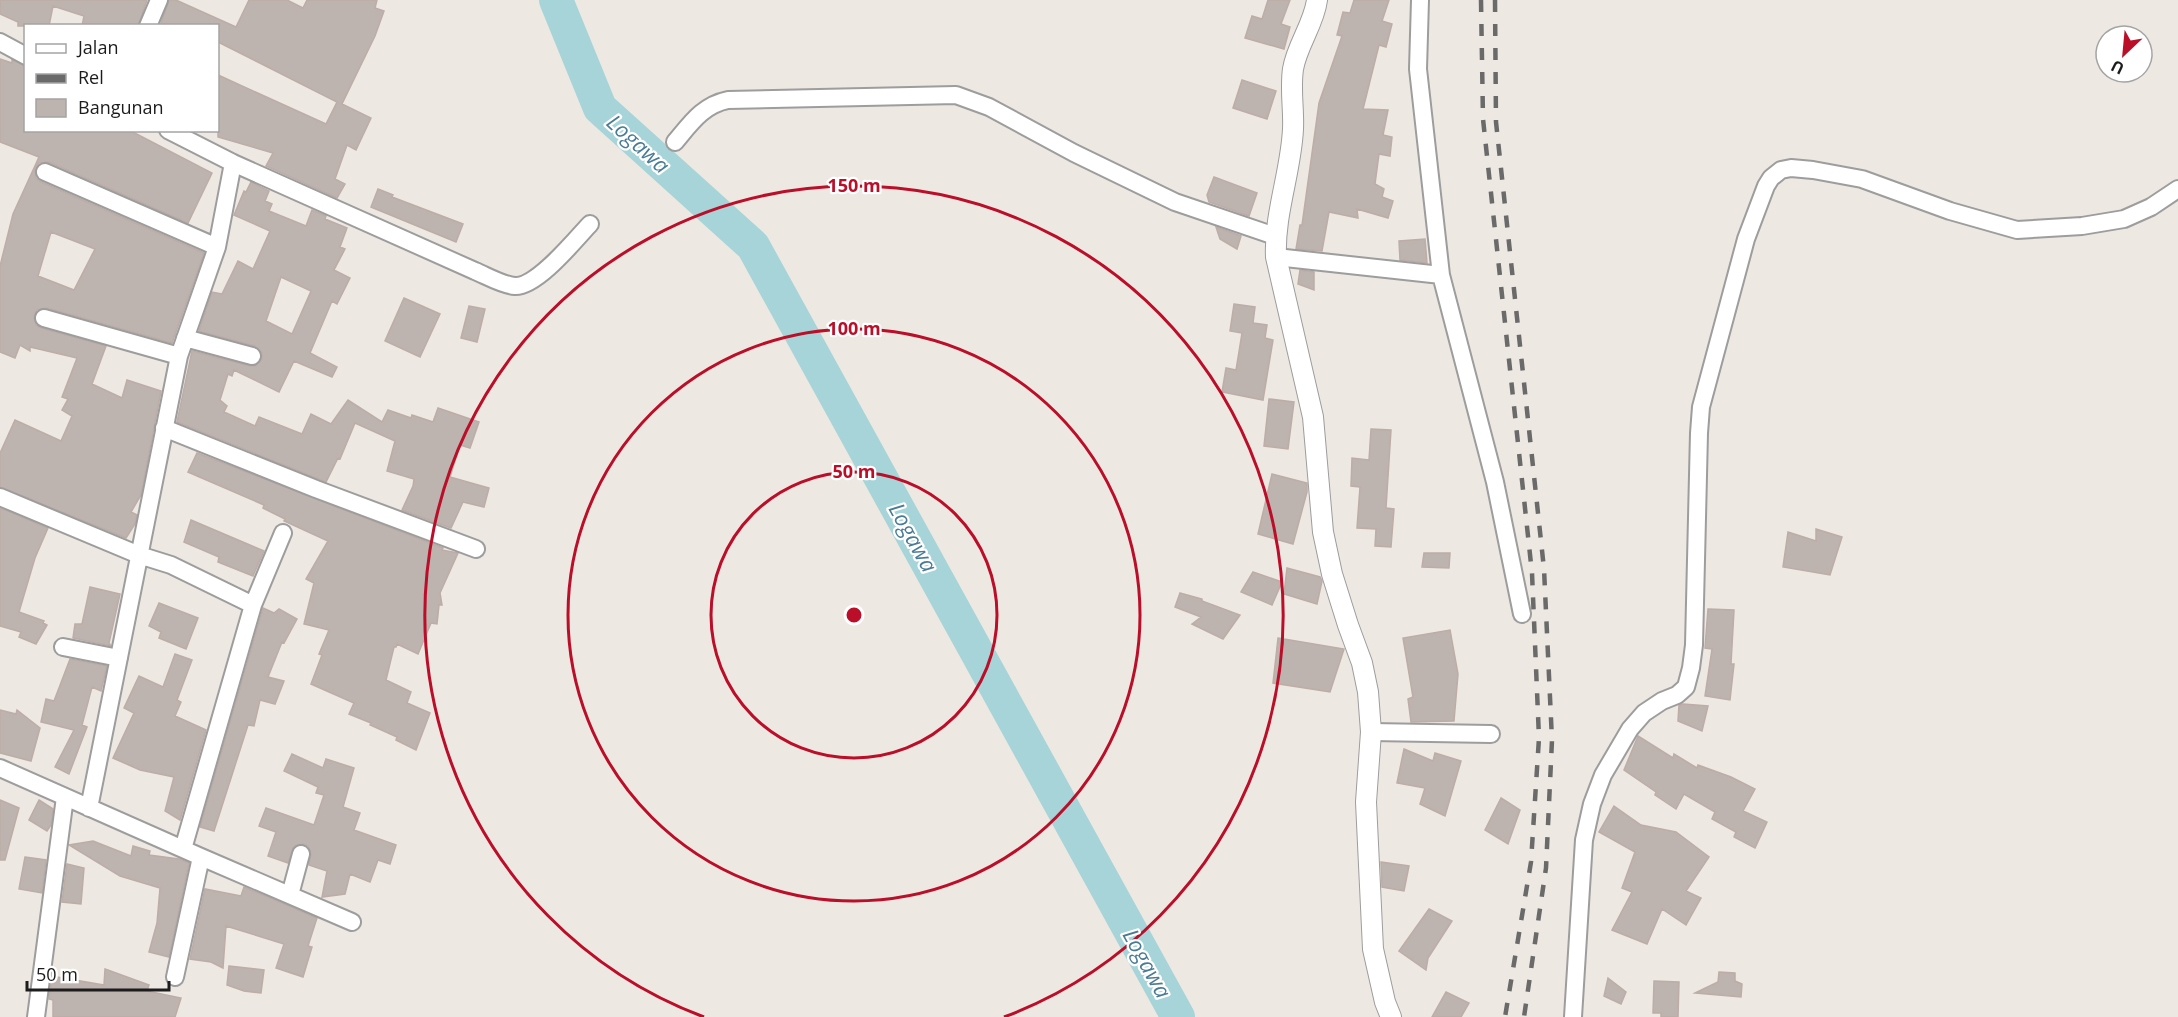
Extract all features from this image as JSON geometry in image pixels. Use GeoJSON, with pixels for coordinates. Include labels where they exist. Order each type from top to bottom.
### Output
{"type":"FeatureCollection","features":[{"type":"Feature","properties":{"kind":"street"},"geometry":{"type":"LineString","coordinates":[[149,24],[159,0]]}},
{"type":"Feature","properties":{"kind":"street"},"geometry":{"type":"LineString","coordinates":[[1317,0],[1316,11],[1293,69],[1291,107],[1294,128],[1275,236],[1276,257],[1313,417],[1323,532],[1332,574],[1364,669],[1368,692],[1371,732],[1366,802],[1373,950],[1385,1002],[1391,1017]]}},
{"type":"Feature","properties":{"kind":"street"},"geometry":{"type":"LineString","coordinates":[[1420,0],[1418,69],[1441,275],[1495,482],[1522,614]]}},
{"type":"Feature","properties":{"kind":"street"},"geometry":{"type":"LineString","coordinates":[[0,42],[24,55]]}},
{"type":"Feature","properties":{"kind":"street"},"geometry":{"type":"LineString","coordinates":[[675,142],[708,106],[728,100],[956,95],[989,106],[1074,153],[1175,202],[1275,236]]}},
{"type":"Feature","properties":{"kind":"street"},"geometry":{"type":"LineString","coordinates":[[172,132],[233,163],[484,275],[515,286],[528,283],[539,275],[590,224]]}},
{"type":"Feature","properties":{"kind":"street"},"geometry":{"type":"LineString","coordinates":[[89,808],[179,356],[217,247],[233,163]]}},
{"type":"Feature","properties":{"kind":"street"},"geometry":{"type":"LineString","coordinates":[[1573,1017],[1584,840],[1602,774],[1630,729],[1644,714],[1682,691],[1688,682],[1694,645],[1701,407],[1746,239],[1771,178],[1781,170],[1791,168],[1862,179],[1950,211],[2017,230],[2082,226],[2124,219],[2151,207],[2178,189]]}},
{"type":"Feature","properties":{"kind":"street"},"geometry":{"type":"LineString","coordinates":[[45,172],[217,247]]}},
{"type":"Feature","properties":{"kind":"street"},"geometry":{"type":"LineString","coordinates":[[1276,257],[1441,275]]}},
{"type":"Feature","properties":{"kind":"street"},"geometry":{"type":"LineString","coordinates":[[44,318],[179,356]]}},
{"type":"Feature","properties":{"kind":"street"},"geometry":{"type":"LineString","coordinates":[[185,338],[252,356]]}},
{"type":"Feature","properties":{"kind":"street"},"geometry":{"type":"LineString","coordinates":[[164,428],[316,489],[476,549]]}},
{"type":"Feature","properties":{"kind":"street"},"geometry":{"type":"LineString","coordinates":[[0,498],[140,555],[171,565],[253,605]]}},
{"type":"Feature","properties":{"kind":"street"},"geometry":{"type":"LineString","coordinates":[[183,849],[253,605],[284,533]]}},
{"type":"Feature","properties":{"kind":"street"},"geometry":{"type":"LineString","coordinates":[[63,647],[119,658]]}},
{"type":"Feature","properties":{"kind":"street"},"geometry":{"type":"LineString","coordinates":[[1371,732],[1491,734]]}},
{"type":"Feature","properties":{"kind":"street"},"geometry":{"type":"LineString","coordinates":[[0,768],[201,858],[352,922]]}},
{"type":"Feature","properties":{"kind":"street"},"geometry":{"type":"LineString","coordinates":[[36,1017],[65,797]]}},
{"type":"Feature","properties":{"kind":"street"},"geometry":{"type":"LineString","coordinates":[[290,895],[300,854]]}},
{"type":"Feature","properties":{"kind":"street"},"geometry":{"type":"LineString","coordinates":[[175,977],[201,858]]}},
{"type":"Feature","properties":{"kind":"building"},"geometry":{"type":"Polygon","coordinates":[[[0,0],[147,0],[139,24],[82,24],[84,16],[53,6],[49,24],[18,26],[18,22],[0,14],[0,0]]]}},
{"type":"Feature","properties":{"kind":"building"},"geometry":{"type":"Polygon","coordinates":[[[169,0],[176,0],[236,27],[249,0],[287,0],[303,8],[307,0],[377,0],[375,8],[384,11],[375,36],[342,104],[371,118],[356,150],[347,145],[335,179],[345,184],[337,198],[266,166],[273,153],[218,137],[219,75],[326,124],[337,102],[219,43],[219,24],[161,24],[169,0]]]}},
{"type":"Feature","properties":{"kind":"building"},"geometry":{"type":"Polygon","coordinates":[[[1268,0],[1290,0],[1281,24],[1290,27],[1284,49],[1245,38],[1252,16],[1262,19],[1268,0]]]}},
{"type":"Feature","properties":{"kind":"building"},"geometry":{"type":"Polygon","coordinates":[[[1354,0],[1389,0],[1382,21],[1392,24],[1386,47],[1379,45],[1363,109],[1388,110],[1383,135],[1392,137],[1390,156],[1379,154],[1375,184],[1384,189],[1382,197],[1393,201],[1388,218],[1357,209],[1358,218],[1329,212],[1322,251],[1296,249],[1300,225],[1302,225],[1319,103],[1342,36],[1337,35],[1343,12],[1350,13],[1354,0]]]}},
{"type":"Feature","properties":{"kind":"building"},"geometry":{"type":"Polygon","coordinates":[[[0,59],[12,63],[12,60],[24,65],[24,132],[133,132],[212,173],[188,223],[49,162],[39,163],[35,168],[36,178],[41,182],[204,253],[172,343],[47,308],[37,310],[34,316],[36,325],[41,328],[106,346],[92,384],[122,398],[127,380],[161,391],[141,495],[131,512],[137,515],[135,524],[126,538],[0,487],[0,453],[15,420],[61,441],[72,416],[62,410],[68,399],[62,397],[77,358],[30,347],[30,351],[20,345],[15,358],[0,352],[0,266],[13,214],[39,157],[0,142],[0,59]],[[51,232],[38,276],[74,290],[95,249],[51,232]]]}},
{"type":"Feature","properties":{"kind":"building"},"geometry":{"type":"Polygon","coordinates":[[[1242,80],[1276,91],[1267,119],[1233,108],[1242,80]]]}},
{"type":"Feature","properties":{"kind":"building"},"geometry":{"type":"Polygon","coordinates":[[[1214,177],[1257,193],[1249,216],[1209,202],[1207,195],[1214,177]]]}},
{"type":"Feature","properties":{"kind":"building"},"geometry":{"type":"Polygon","coordinates":[[[251,182],[269,191],[265,201],[272,204],[269,211],[306,226],[312,210],[326,216],[325,219],[347,228],[340,247],[345,249],[334,270],[350,278],[337,304],[332,301],[310,353],[337,367],[332,377],[294,361],[279,392],[234,370],[232,376],[228,374],[220,400],[227,406],[224,412],[255,426],[259,417],[302,434],[311,414],[331,424],[348,400],[382,422],[388,410],[411,418],[412,415],[433,422],[438,408],[479,422],[470,448],[460,445],[450,477],[489,488],[484,507],[463,502],[451,528],[402,510],[414,479],[387,471],[395,441],[355,423],[340,459],[338,458],[326,482],[177,422],[192,351],[250,366],[255,366],[262,359],[262,353],[255,346],[199,331],[212,292],[222,294],[238,261],[253,269],[270,231],[234,215],[244,191],[246,192],[251,182]],[[281,277],[266,321],[292,334],[311,291],[281,277]]]}},
{"type":"Feature","properties":{"kind":"building"},"geometry":{"type":"Polygon","coordinates":[[[378,189],[393,195],[392,197],[463,224],[456,242],[371,207],[378,189]]]}},
{"type":"Feature","properties":{"kind":"building"},"geometry":{"type":"Polygon","coordinates":[[[1216,227],[1241,236],[1237,249],[1220,239],[1216,227]]]}},
{"type":"Feature","properties":{"kind":"building"},"geometry":{"type":"Polygon","coordinates":[[[1425,239],[1427,263],[1400,260],[1399,241],[1425,239]]]}},
{"type":"Feature","properties":{"kind":"building"},"geometry":{"type":"Polygon","coordinates":[[[1300,270],[1314,272],[1314,290],[1298,284],[1300,270]]]}},
{"type":"Feature","properties":{"kind":"building"},"geometry":{"type":"Polygon","coordinates":[[[404,298],[440,314],[420,357],[385,341],[404,298]]]}},
{"type":"Feature","properties":{"kind":"building"},"geometry":{"type":"Polygon","coordinates":[[[1234,304],[1255,307],[1253,323],[1267,325],[1265,338],[1273,340],[1263,400],[1222,392],[1226,368],[1236,370],[1242,333],[1230,331],[1234,304]]]}},
{"type":"Feature","properties":{"kind":"building"},"geometry":{"type":"Polygon","coordinates":[[[469,306],[485,309],[477,342],[461,338],[469,306]]]}},
{"type":"Feature","properties":{"kind":"building"},"geometry":{"type":"Polygon","coordinates":[[[1269,399],[1294,402],[1288,449],[1264,446],[1269,399]]]}},
{"type":"Feature","properties":{"kind":"building"},"geometry":{"type":"Polygon","coordinates":[[[1371,429],[1391,430],[1386,508],[1394,509],[1391,547],[1375,546],[1376,529],[1357,528],[1360,487],[1351,486],[1352,458],[1369,460],[1371,429]]]}},
{"type":"Feature","properties":{"kind":"building"},"geometry":{"type":"Polygon","coordinates":[[[197,453],[443,548],[442,550],[458,553],[440,593],[442,605],[439,605],[437,624],[431,623],[418,654],[397,644],[394,647],[386,680],[411,692],[407,703],[430,713],[416,750],[396,740],[397,737],[370,725],[371,723],[349,714],[354,703],[311,684],[322,655],[319,654],[329,630],[304,624],[314,583],[306,579],[328,541],[284,521],[285,519],[263,508],[264,505],[188,472],[197,453]]]}},
{"type":"Feature","properties":{"kind":"building"},"geometry":{"type":"Polygon","coordinates":[[[1272,474],[1307,483],[1307,492],[1293,544],[1258,534],[1272,474]]]}},
{"type":"Feature","properties":{"kind":"building"},"geometry":{"type":"Polygon","coordinates":[[[0,508],[48,528],[35,558],[19,612],[44,621],[43,623],[47,625],[36,644],[19,637],[21,632],[0,626],[0,508]]]}},
{"type":"Feature","properties":{"kind":"building"},"geometry":{"type":"Polygon","coordinates":[[[191,520],[264,551],[253,576],[218,562],[219,557],[184,542],[191,520]]]}},
{"type":"Feature","properties":{"kind":"building"},"geometry":{"type":"Polygon","coordinates":[[[1816,529],[1842,537],[1830,575],[1783,567],[1788,532],[1816,541],[1816,529]]]}},
{"type":"Feature","properties":{"kind":"building"},"geometry":{"type":"Polygon","coordinates":[[[1424,553],[1450,553],[1449,568],[1422,567],[1424,553]]]}},
{"type":"Feature","properties":{"kind":"building"},"geometry":{"type":"Polygon","coordinates":[[[1287,568],[1320,577],[1322,581],[1317,604],[1284,594],[1287,568]]]}},
{"type":"Feature","properties":{"kind":"building"},"geometry":{"type":"Polygon","coordinates":[[[1253,572],[1282,582],[1272,605],[1241,592],[1253,572]]]}},
{"type":"Feature","properties":{"kind":"building"},"geometry":{"type":"Polygon","coordinates":[[[90,587],[120,594],[109,643],[111,646],[73,638],[75,624],[82,624],[90,587]]]}},
{"type":"Feature","properties":{"kind":"building"},"geometry":{"type":"Polygon","coordinates":[[[1180,593],[1202,599],[1202,601],[1240,615],[1223,639],[1192,624],[1201,617],[1175,607],[1180,593]]]}},
{"type":"Feature","properties":{"kind":"building"},"geometry":{"type":"Polygon","coordinates":[[[159,603],[198,618],[186,649],[159,638],[161,632],[149,626],[159,603]]]}},
{"type":"Feature","properties":{"kind":"building"},"geometry":{"type":"Polygon","coordinates":[[[263,608],[274,613],[279,609],[297,619],[284,643],[282,642],[268,677],[284,681],[275,704],[260,700],[254,726],[248,725],[214,831],[200,827],[263,608]]]}},
{"type":"Feature","properties":{"kind":"building"},"geometry":{"type":"Polygon","coordinates":[[[1708,609],[1734,610],[1731,664],[1734,664],[1730,700],[1705,696],[1712,649],[1705,648],[1708,609]]]}},
{"type":"Feature","properties":{"kind":"building"},"geometry":{"type":"Polygon","coordinates":[[[1450,630],[1458,674],[1454,721],[1411,722],[1408,699],[1413,697],[1403,638],[1450,630]]]}},
{"type":"Feature","properties":{"kind":"building"},"geometry":{"type":"Polygon","coordinates":[[[1278,638],[1344,649],[1330,692],[1273,683],[1278,638]]]}},
{"type":"Feature","properties":{"kind":"building"},"geometry":{"type":"Polygon","coordinates":[[[175,654],[192,660],[177,700],[181,702],[175,716],[206,730],[180,820],[165,811],[174,777],[140,770],[113,758],[134,713],[124,708],[139,676],[163,687],[175,654]]]}},
{"type":"Feature","properties":{"kind":"building"},"geometry":{"type":"Polygon","coordinates":[[[70,659],[107,666],[101,691],[92,687],[82,725],[87,727],[69,774],[55,767],[74,730],[41,722],[46,699],[54,701],[70,659]]]}},
{"type":"Feature","properties":{"kind":"building"},"geometry":{"type":"Polygon","coordinates":[[[1679,705],[1708,706],[1702,731],[1678,721],[1679,705]]]}},
{"type":"Feature","properties":{"kind":"building"},"geometry":{"type":"Polygon","coordinates":[[[0,710],[16,714],[17,710],[40,728],[31,761],[0,753],[0,710]]]}},
{"type":"Feature","properties":{"kind":"building"},"geometry":{"type":"Polygon","coordinates":[[[1638,736],[1673,758],[1674,754],[1697,768],[1698,765],[1755,789],[1743,811],[1767,822],[1755,848],[1734,837],[1736,832],[1712,819],[1715,812],[1684,794],[1676,809],[1624,770],[1638,736]]]}},
{"type":"Feature","properties":{"kind":"building"},"geometry":{"type":"Polygon","coordinates":[[[1404,749],[1433,761],[1435,753],[1461,761],[1445,816],[1420,804],[1425,788],[1397,783],[1404,749]]]}},
{"type":"Feature","properties":{"kind":"building"},"geometry":{"type":"Polygon","coordinates":[[[292,754],[323,768],[326,759],[354,768],[343,807],[360,813],[354,830],[396,845],[390,864],[378,860],[370,882],[350,874],[345,894],[322,897],[327,871],[309,865],[311,852],[308,846],[303,844],[294,846],[288,863],[268,856],[276,832],[259,826],[266,808],[314,825],[324,795],[316,793],[318,787],[284,771],[292,754]]]}},
{"type":"Feature","properties":{"kind":"building"},"geometry":{"type":"Polygon","coordinates":[[[1501,798],[1520,810],[1508,844],[1485,830],[1501,798]]]}},
{"type":"Feature","properties":{"kind":"building"},"geometry":{"type":"Polygon","coordinates":[[[0,800],[19,808],[5,860],[0,860],[0,800]]]}},
{"type":"Feature","properties":{"kind":"building"},"geometry":{"type":"Polygon","coordinates":[[[39,800],[53,809],[51,825],[47,831],[29,820],[39,800]]]}},
{"type":"Feature","properties":{"kind":"building"},"geometry":{"type":"Polygon","coordinates":[[[1614,806],[1641,825],[1676,832],[1709,857],[1686,891],[1701,898],[1686,925],[1662,909],[1647,944],[1612,930],[1632,892],[1622,888],[1635,852],[1599,832],[1614,806]]]}},
{"type":"Feature","properties":{"kind":"building"},"geometry":{"type":"Polygon","coordinates":[[[93,841],[131,856],[133,846],[150,851],[149,855],[179,859],[189,863],[169,957],[149,952],[157,923],[160,888],[120,876],[69,845],[93,841]]]}},
{"type":"Feature","properties":{"kind":"building"},"geometry":{"type":"Polygon","coordinates":[[[25,857],[46,860],[42,893],[19,889],[25,857]]]}},
{"type":"Feature","properties":{"kind":"building"},"geometry":{"type":"Polygon","coordinates":[[[1381,862],[1409,866],[1404,891],[1382,887],[1381,862]]]}},
{"type":"Feature","properties":{"kind":"building"},"geometry":{"type":"Polygon","coordinates":[[[67,864],[84,868],[81,904],[62,902],[67,864]]]}},
{"type":"Feature","properties":{"kind":"building"},"geometry":{"type":"Polygon","coordinates":[[[244,887],[317,918],[308,946],[312,947],[303,977],[276,968],[284,944],[226,926],[223,968],[211,962],[190,959],[205,889],[241,896],[244,887]]]}},
{"type":"Feature","properties":{"kind":"building"},"geometry":{"type":"Polygon","coordinates":[[[1429,909],[1452,921],[1428,958],[1426,970],[1399,951],[1429,909]]]}},
{"type":"Feature","properties":{"kind":"building"},"geometry":{"type":"Polygon","coordinates":[[[229,966],[264,970],[261,993],[244,991],[227,985],[229,966]]]}},
{"type":"Feature","properties":{"kind":"building"},"geometry":{"type":"Polygon","coordinates":[[[105,969],[149,985],[147,991],[181,998],[175,1017],[53,1017],[53,1000],[49,999],[52,976],[104,985],[105,969]]]}},
{"type":"Feature","properties":{"kind":"building"},"geometry":{"type":"Polygon","coordinates":[[[1719,972],[1735,973],[1735,981],[1742,984],[1741,997],[1695,993],[1718,982],[1719,972]]]}},
{"type":"Feature","properties":{"kind":"building"},"geometry":{"type":"Polygon","coordinates":[[[1608,978],[1626,992],[1621,1004],[1604,996],[1608,978]]]}},
{"type":"Feature","properties":{"kind":"building"},"geometry":{"type":"Polygon","coordinates":[[[1654,981],[1679,982],[1678,1017],[1661,1017],[1661,1013],[1653,1013],[1654,981]]]}},
{"type":"Feature","properties":{"kind":"building"},"geometry":{"type":"Polygon","coordinates":[[[1446,992],[1469,1003],[1461,1017],[1432,1017],[1446,992]]]}},
{"type":"Feature","properties":{"kind":"waterway","name":"Logawa"},"geometry":{"type":"LineString","coordinates":[[556,0],[600,108],[753,246],[1178,1017]]}},
{"type":"Feature","properties":{"kind":"railway"},"geometry":{"type":"LineString","coordinates":[[1481,0],[1483,119],[1532,573],[1539,738],[1531,862],[1505,1017]]}},
{"type":"Feature","properties":{"kind":"railway"},"geometry":{"type":"LineString","coordinates":[[1495,0],[1496,122],[1544,569],[1552,740],[1546,868],[1524,1017]]}}]}
